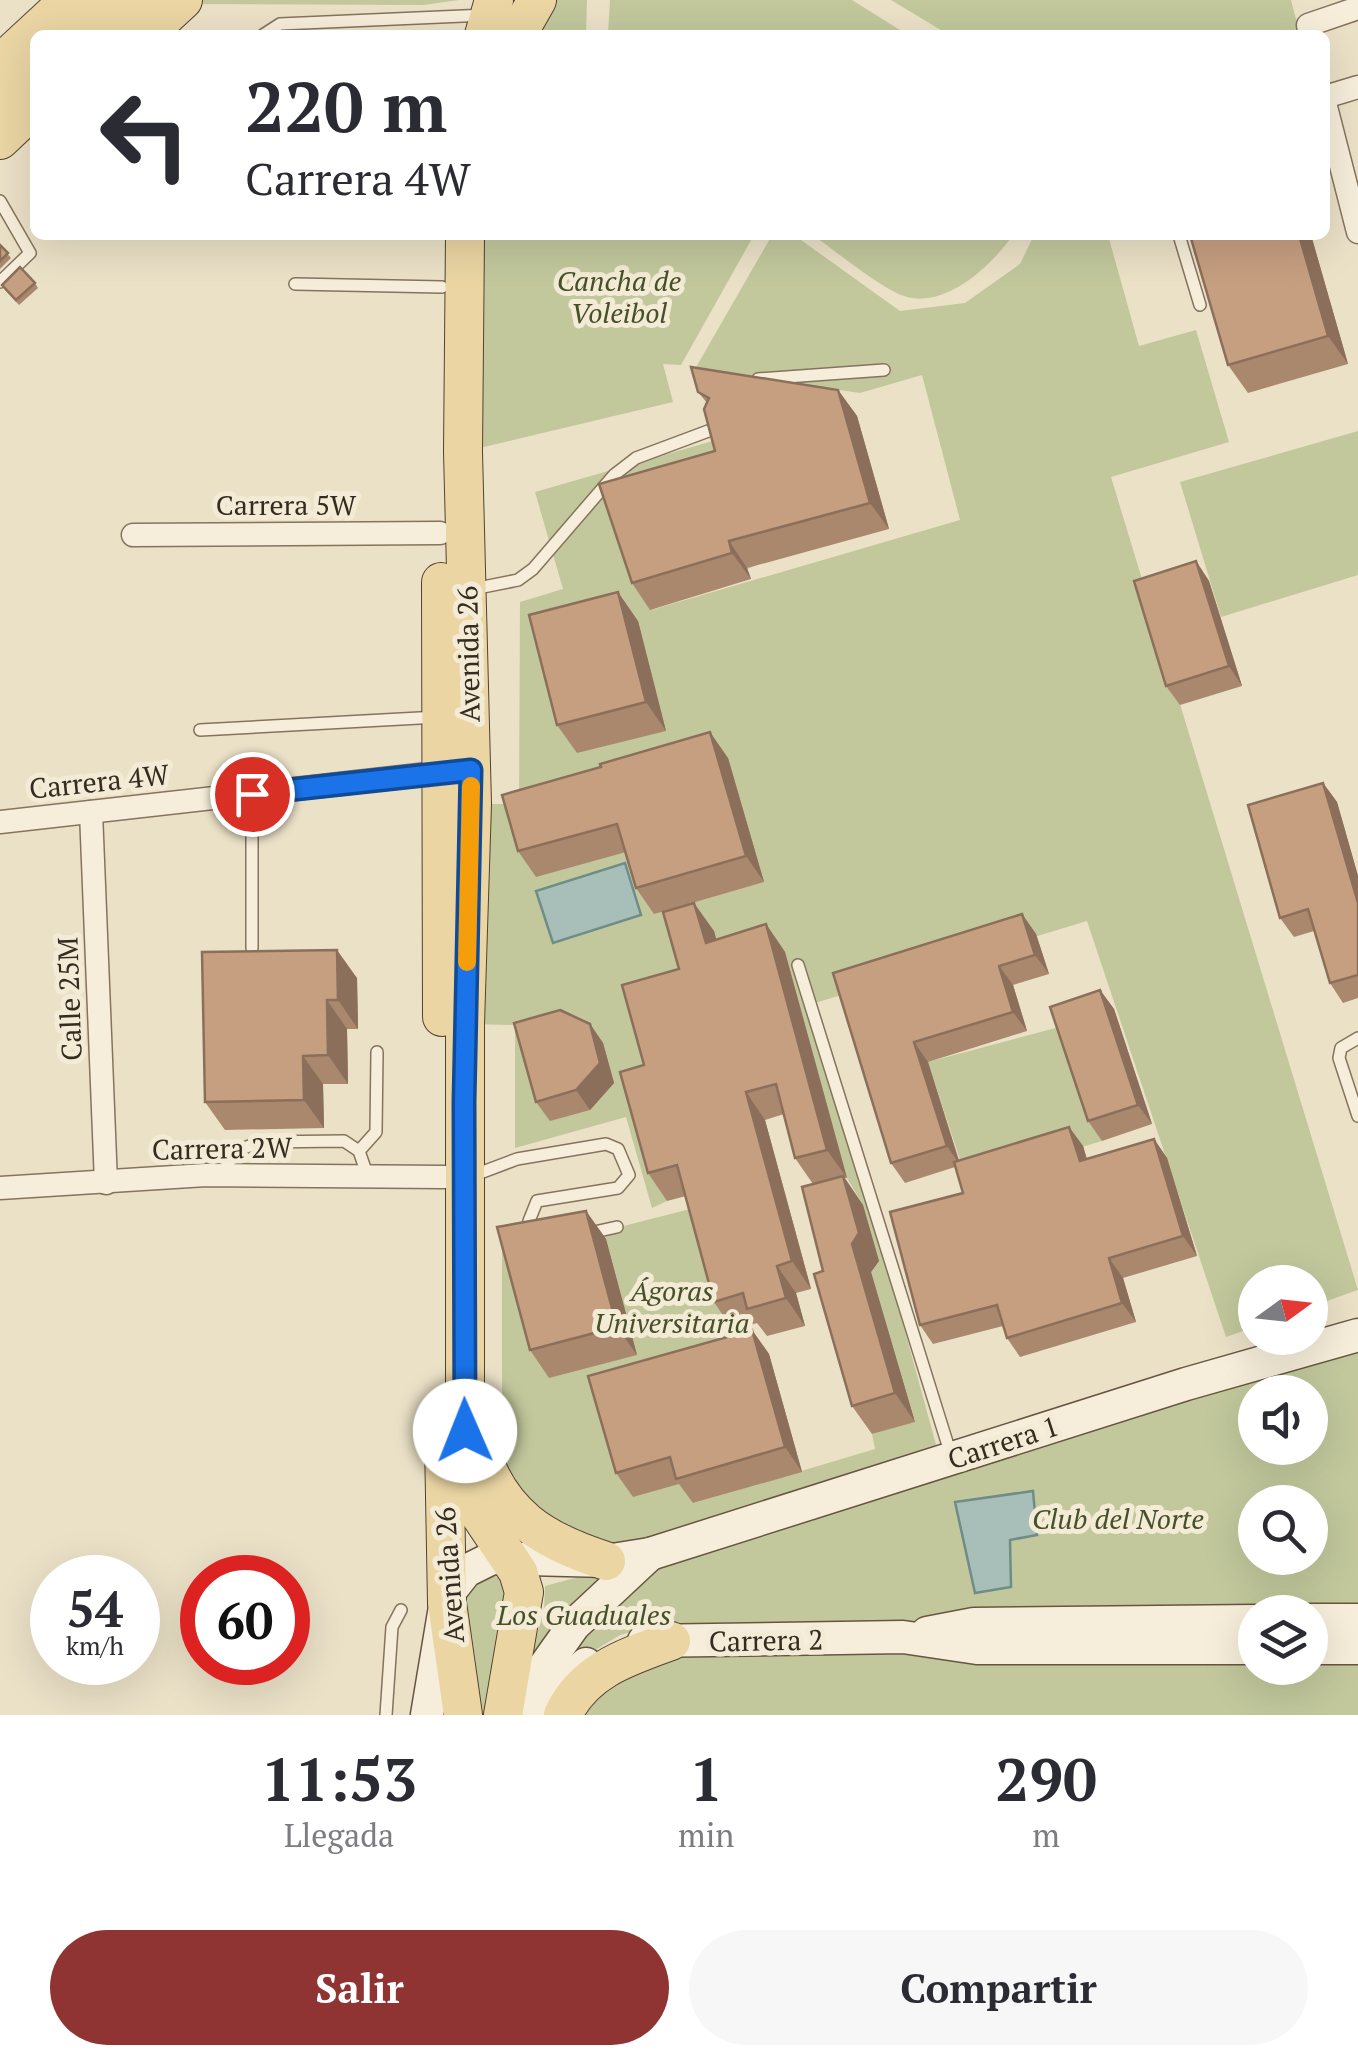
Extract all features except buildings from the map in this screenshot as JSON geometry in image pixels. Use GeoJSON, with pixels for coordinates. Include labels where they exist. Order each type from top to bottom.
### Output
{"type":"FeatureCollection","features":[{"type":"Feature","properties":{"kind":"main road"},"geometry":{"type":"LineString","coordinates":[[37,30],[69,0]]}},
{"type":"Feature","properties":{"kind":"main road"},"geometry":{"type":"LineString","coordinates":[[76,30],[108,0]]}},
{"type":"Feature","properties":{"kind":"main road"},"geometry":{"type":"LineString","coordinates":[[115,30],[148,0]]}},
{"type":"Feature","properties":{"kind":"main road"},"geometry":{"type":"LineString","coordinates":[[150,30],[182,0]]}},
{"type":"Feature","properties":{"kind":"main road"},"geometry":{"type":"LineString","coordinates":[[496,21],[537,0]]}},
{"type":"Feature","properties":{"kind":"main road"},"geometry":{"type":"LineString","coordinates":[[0,64],[30,36]]}},
{"type":"Feature","properties":{"kind":"main road"},"geometry":{"type":"LineString","coordinates":[[0,104],[30,75]]}},
{"type":"Feature","properties":{"kind":"main road"},"geometry":{"type":"LineString","coordinates":[[0,140],[30,112]]}},
{"type":"Feature","properties":{"kind":"main road"},"geometry":{"type":"LineString","coordinates":[[0,171],[30,143]]}},
{"type":"Feature","properties":{"kind":"main road","name":"Avenida 26"},"geometry":{"type":"LineString","coordinates":[[444,240],[440,532],[454,592],[442,717],[457,771]]}},
{"type":"Feature","properties":{"kind":"main road","name":"Avenida 26"},"geometry":{"type":"LineString","coordinates":[[465,240],[454,592],[457,771],[440,952],[469,1488],[478,1512],[508,1556],[524,1592],[524,1609],[505,1685],[507,1715]]}},
{"type":"Feature","properties":{"kind":"main road","name":"Avenida 26"},"geometry":{"type":"LineString","coordinates":[[454,1178],[446,1595],[463,1715]]}},
{"type":"Feature","properties":{"kind":"main road","name":"Carrera 1"},"geometry":{"type":"LineString","coordinates":[[508,1556],[606,1561],[650,1554],[1358,1334]]}},
{"type":"Feature","properties":{"kind":"main road"},"geometry":{"type":"LineString","coordinates":[[464,1400],[490,1477],[506,1505],[534,1532],[560,1546],[606,1561]]}},
{"type":"Feature","properties":{"kind":"main road"},"geometry":{"type":"LineString","coordinates":[[507,1715],[574,1625],[650,1554]]}},
{"type":"Feature","properties":{"kind":"main road"},"geometry":{"type":"LineString","coordinates":[[426,1715],[446,1595],[454,1582],[478,1562],[508,1556]]}},
{"type":"Feature","properties":{"kind":"main road"},"geometry":{"type":"LineString","coordinates":[[1328,1620],[1358,1620]]}},
{"type":"Feature","properties":{"kind":"main road","name":"Carrera 2"},"geometry":{"type":"LineString","coordinates":[[903,1638],[974,1624],[1238,1621]]}},
{"type":"Feature","properties":{"kind":"main road","name":"Carrera 2"},"geometry":{"type":"LineString","coordinates":[[538,1715],[550,1696],[598,1654],[653,1642],[903,1638],[977,1648],[1238,1648]]}},
{"type":"Feature","properties":{"kind":"main road"},"geometry":{"type":"LineString","coordinates":[[562,1715],[572,1694],[598,1671],[653,1642]]}},
{"type":"Feature","properties":{"kind":"main road"},"geometry":{"type":"LineString","coordinates":[[1328,1648],[1358,1648]]}},
{"type":"Feature","properties":{"kind":"street"},"geometry":{"type":"LineString","coordinates":[[1309,30],[1358,8]]}},
{"type":"Feature","properties":{"kind":"street"},"geometry":{"type":"LineString","coordinates":[[1330,98],[1358,87]]}},
{"type":"Feature","properties":{"kind":"street"},"geometry":{"type":"LineString","coordinates":[[1330,146],[1358,232]]}},
{"type":"Feature","properties":{"kind":"street","name":"Carrera 5W"},"geometry":{"type":"LineString","coordinates":[[133,535],[440,532]]}},
{"type":"Feature","properties":{"kind":"street","name":"Carrera 4W"},"geometry":{"type":"LineString","coordinates":[[0,822],[457,771]]}},
{"type":"Feature","properties":{"kind":"street","name":"Calle 25M"},"geometry":{"type":"LineString","coordinates":[[92,812],[106,1184]]}},
{"type":"Feature","properties":{"kind":"street","name":"Carrera 2W"},"geometry":{"type":"LineString","coordinates":[[0,1188],[221,1175],[454,1178]]}},
{"type":"Feature","properties":{"kind":"lane"},"geometry":{"type":"LineString","coordinates":[[271,30],[280,24],[496,21]]}},
{"type":"Feature","properties":{"kind":"lane"},"geometry":{"type":"LineString","coordinates":[[0,201],[30,253],[0,282]]}},
{"type":"Feature","properties":{"kind":"lane"},"geometry":{"type":"LineString","coordinates":[[1180,240],[1200,305]]}},
{"type":"Feature","properties":{"kind":"lane"},"geometry":{"type":"LineString","coordinates":[[295,284],[442,286]]}},
{"type":"Feature","properties":{"kind":"lane"},"geometry":{"type":"LineString","coordinates":[[758,379],[884,370]]}},
{"type":"Feature","properties":{"kind":"lane"},"geometry":{"type":"LineString","coordinates":[[454,592],[518,580],[533,569],[614,475],[636,458],[720,427]]}},
{"type":"Feature","properties":{"kind":"lane"},"geometry":{"type":"LineString","coordinates":[[200,730],[442,717]]}},
{"type":"Feature","properties":{"kind":"lane"},"geometry":{"type":"LineString","coordinates":[[252,794],[252,948]]}},
{"type":"Feature","properties":{"kind":"lane"},"geometry":{"type":"LineString","coordinates":[[798,964],[952,1458]]}},
{"type":"Feature","properties":{"kind":"lane"},"geometry":{"type":"LineString","coordinates":[[1358,1038],[1342,1048],[1339,1058],[1358,1116]]}},
{"type":"Feature","properties":{"kind":"lane"},"geometry":{"type":"LineString","coordinates":[[359,1151],[376,1132],[377,1052]]}},
{"type":"Feature","properties":{"kind":"lane"},"geometry":{"type":"LineString","coordinates":[[221,1175],[236,1151],[260,1142],[344,1141],[359,1151],[368,1176]]}},
{"type":"Feature","properties":{"kind":"lane"},"geometry":{"type":"LineString","coordinates":[[454,1178],[517,1159],[606,1144],[618,1148],[629,1175],[618,1188],[538,1202],[529,1221],[544,1244]]}},
{"type":"Feature","properties":{"kind":"lane"},"geometry":{"type":"LineString","coordinates":[[562,1240],[617,1227]]}},
{"type":"Feature","properties":{"kind":"lane"},"geometry":{"type":"LineString","coordinates":[[386,1715],[392,1627],[401,1610]]}},
{"type":"Feature","properties":{"kind":"green space"},"geometry":{"type":"Polygon","coordinates":[[[183,0],[459,0],[423,5],[179,4],[183,0]]]}},
{"type":"Feature","properties":{"kind":"green space"},"geometry":{"type":"Polygon","coordinates":[[[496,0],[587,0],[586,30],[487,30],[496,0]]]}},
{"type":"Feature","properties":{"kind":"green space"},"geometry":{"type":"Polygon","coordinates":[[[610,0],[852,0],[900,30],[608,30],[610,0]]]}},
{"type":"Feature","properties":{"kind":"green space"},"geometry":{"type":"Polygon","coordinates":[[[891,0],[1291,0],[1299,30],[941,30],[891,0]]]}},
{"type":"Feature","properties":{"kind":"green space","name":"Cancha de Voleibol"},"geometry":{"type":"Polygon","coordinates":[[[466,240],[751,240],[681,365],[663,364],[673,402],[463,452],[466,240]]]}},
{"type":"Feature","properties":{"kind":"green space"},"geometry":{"type":"Polygon","coordinates":[[[769,240],[801,240],[900,311],[965,303],[1020,264],[1032,240],[1109,240],[1139,346],[1196,330],[1229,442],[1111,477],[1358,1290],[1328,1301],[1328,1265],[1238,1265],[1238,1333],[1226,1337],[1087,921],[815,1003],[940,1459],[1285,1355],[1328,1355],[1328,1342],[1358,1333],[1358,1619],[1328,1615],[1328,1595],[1238,1595],[1238,1685],[1328,1685],[1328,1648],[1358,1648],[1358,1715],[563,1715],[643,1629],[620,1635],[587,1655],[528,1665],[544,1610],[545,1586],[645,1559],[571,1547],[466,1430],[502,1430],[502,1250],[517,1256],[637,1355],[604,1231],[694,1208],[738,1363],[687,1481],[694,1503],[875,1449],[872,1434],[915,1421],[871,1272],[879,1261],[863,1205],[847,1178],[785,953],[663,1093],[640,1100],[667,1201],[652,1208],[626,1117],[515,1148],[515,1025],[465,1024],[472,804],[519,804],[520,602],[563,589],[535,492],[723,438],[757,565],[651,610],[960,520],[922,375],[860,393],[695,369],[769,240]]]}},
{"type":"Feature","properties":{"kind":"green space"},"geometry":{"type":"Polygon","coordinates":[[[820,240],[1009,240],[966,282],[935,297],[904,296],[820,240]]]}},
{"type":"Feature","properties":{"kind":"green space"},"geometry":{"type":"Polygon","coordinates":[[[1358,431],[1358,575],[1221,617],[1180,482],[1358,431]]]}},
{"type":"Feature","properties":{"kind":"green space"},"geometry":{"type":"Polygon","coordinates":[[[1063,1026],[1102,1141],[967,1181],[928,1062],[1063,1026]]]}},
{"type":"Feature","properties":{"kind":"green space"},"geometry":{"type":"Polygon","coordinates":[[[493,1575],[503,1580],[508,1595],[488,1715],[472,1715],[461,1605],[469,1588],[493,1575]]]}},
{"type":"Feature","properties":{"kind":"water"},"geometry":{"type":"Polygon","coordinates":[[[625,863],[641,915],[553,943],[536,891],[625,863]]]}},
{"type":"Feature","properties":{"kind":"water"},"geometry":{"type":"Polygon","coordinates":[[[1033,1491],[1037,1535],[1010,1540],[1011,1587],[975,1593],[955,1502],[1033,1491]]]}},
{"type":"Feature","properties":{"kind":"slow traffic"},"geometry":{"type":"LineString","coordinates":[[467,962],[471,786]]}},
{"type":"Feature","properties":{"kind":"route"},"geometry":{"type":"LineString","coordinates":[[252,794],[471,770],[464,1102],[465,1431]]}},
{"type":"Feature","properties":{"kind":"park label","name":"Ágoras Universitaria"},"geometry":{"type":"Point","coordinates":[672,1306]}},
{"type":"Feature","properties":{"kind":"park label","name":"Club del Norte"},"geometry":{"type":"Point","coordinates":[1118,1518]}},
{"type":"Feature","properties":{"kind":"park label","name":"Los Guaduales"},"geometry":{"type":"Point","coordinates":[584,1614]}}]}
